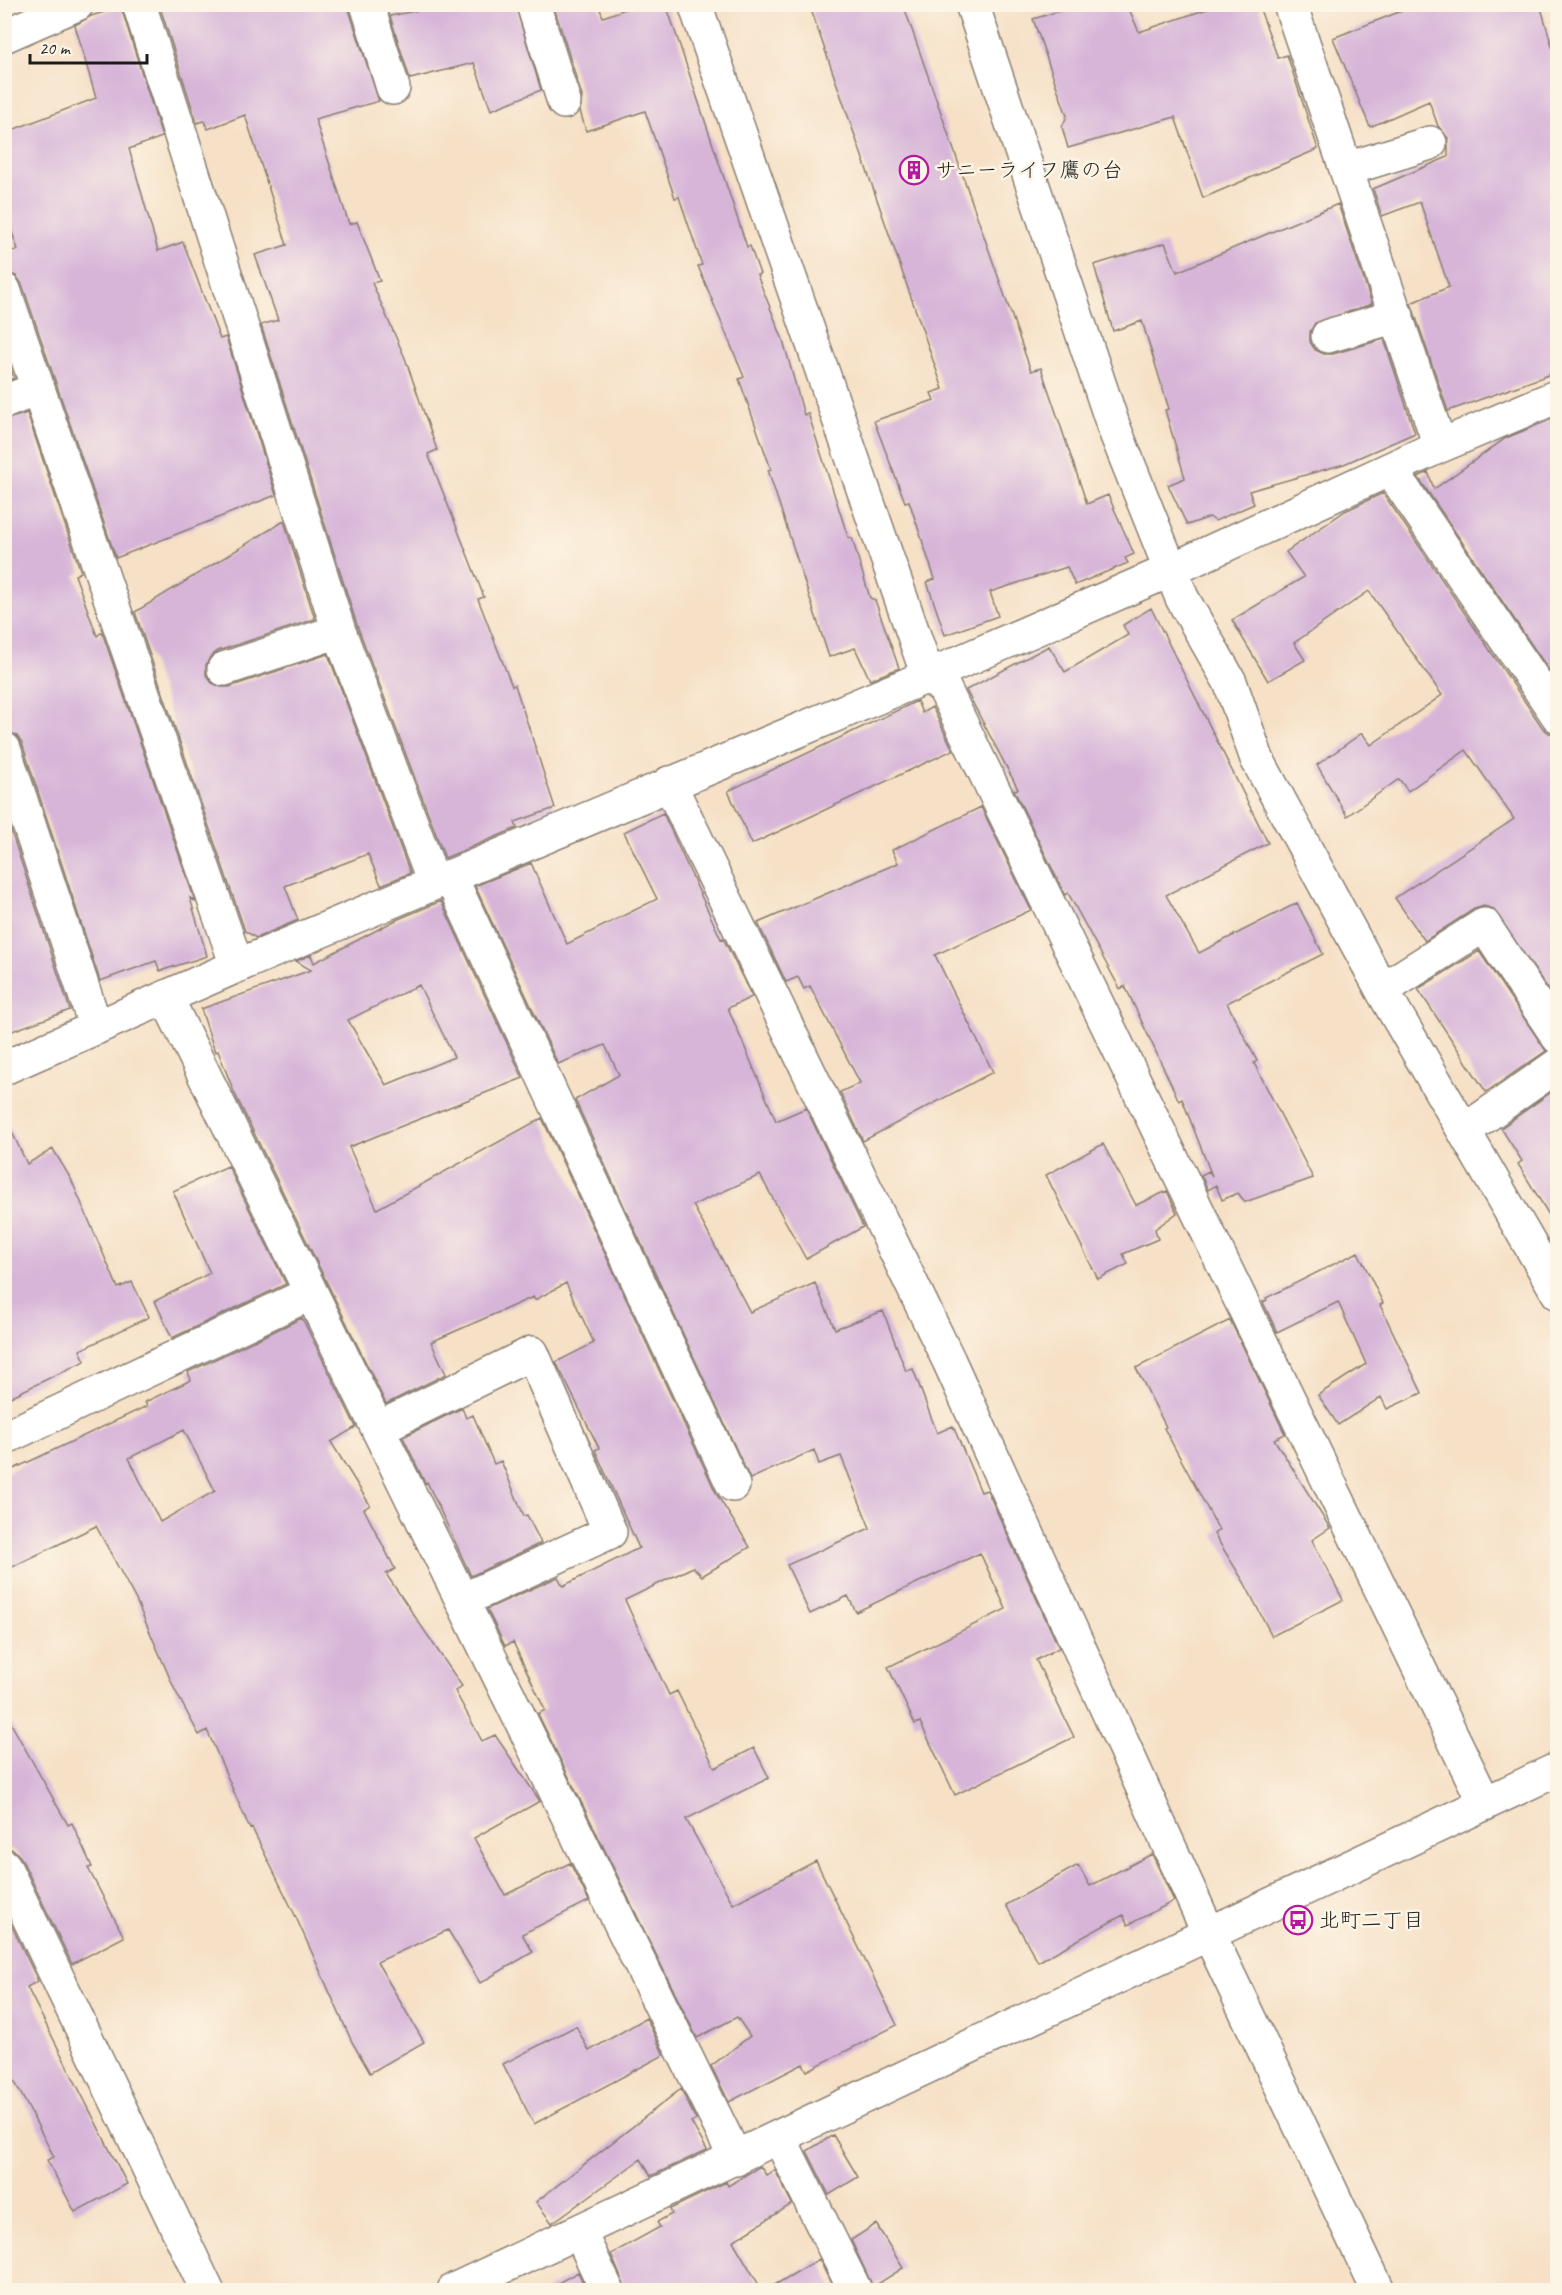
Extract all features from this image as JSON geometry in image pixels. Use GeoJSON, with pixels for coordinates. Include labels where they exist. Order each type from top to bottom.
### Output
{"type":"FeatureCollection","features":[{"type":"Feature","properties":{"kind":"street"},"geometry":{"type":"LineString","coordinates":[[4,36],[77,4]]}},
{"type":"Feature","properties":{"kind":"street"},"geometry":{"type":"LineString","coordinates":[[139,4],[339,631],[442,880],[733,1485]]}},
{"type":"Feature","properties":{"kind":"street"},"geometry":{"type":"LineString","coordinates":[[367,4],[393,88]]}},
{"type":"Feature","properties":{"kind":"street"},"geometry":{"type":"LineString","coordinates":[[533,4],[564,102]]}},
{"type":"Feature","properties":{"kind":"street"},"geometry":{"type":"LineString","coordinates":[[695,4],[928,676],[944,688],[1485,1804]]}},
{"type":"Feature","properties":{"kind":"street"},"geometry":{"type":"LineString","coordinates":[[972,4],[1114,428],[1182,598],[1230,682],[1257,759],[1382,990],[1557,1293]]}},
{"type":"Feature","properties":{"kind":"street"},"geometry":{"type":"LineString","coordinates":[[1290,4],[1440,446]]}},
{"type":"Feature","properties":{"kind":"street"},"geometry":{"type":"LineString","coordinates":[[1347,169],[1430,143]]}},
{"type":"Feature","properties":{"kind":"street"},"geometry":{"type":"LineString","coordinates":[[4,290],[237,966]]}},
{"type":"Feature","properties":{"kind":"street"},"geometry":{"type":"LineString","coordinates":[[1328,336],[1396,316]]}},
{"type":"Feature","properties":{"kind":"street"},"geometry":{"type":"LineString","coordinates":[[4,402],[38,389]]}},
{"type":"Feature","properties":{"kind":"street"},"geometry":{"type":"LineString","coordinates":[[4,1068],[237,966],[928,676],[1171,570],[1440,446],[1556,399]]}},
{"type":"Feature","properties":{"kind":"street"},"geometry":{"type":"LineString","coordinates":[[1390,469],[1557,716]]}},
{"type":"Feature","properties":{"kind":"street"},"geometry":{"type":"LineString","coordinates":[[224,669],[339,631]]}},
{"type":"Feature","properties":{"kind":"street"},"geometry":{"type":"LineString","coordinates":[[4,749],[96,1028]]}},
{"type":"Feature","properties":{"kind":"street"},"geometry":{"type":"LineString","coordinates":[[669,783],[949,1361],[1209,1934],[1378,2290]]}},
{"type":"Feature","properties":{"kind":"street"},"geometry":{"type":"LineString","coordinates":[[1382,990],[1484,925],[1557,1037]]}},
{"type":"Feature","properties":{"kind":"street"},"geometry":{"type":"LineString","coordinates":[[166,998],[464,1600],[736,2159]]}},
{"type":"Feature","properties":{"kind":"street"},"geometry":{"type":"LineString","coordinates":[[1464,1131],[1557,1065]]}},
{"type":"Feature","properties":{"kind":"street"},"geometry":{"type":"LineString","coordinates":[[4,1438],[311,1293]]}},
{"type":"Feature","properties":{"kind":"street"},"geometry":{"type":"LineString","coordinates":[[379,1428],[532,1353],[610,1532],[464,1600]]}},
{"type":"Feature","properties":{"kind":"street"},"geometry":{"type":"LineString","coordinates":[[454,2290],[580,2234],[1557,1769]]}},
{"type":"Feature","properties":{"kind":"street"},"geometry":{"type":"LineString","coordinates":[[4,1866],[207,2290]]}},
{"type":"Feature","properties":{"kind":"street"},"geometry":{"type":"LineString","coordinates":[[780,2139],[855,2290]]}},
{"type":"Feature","properties":{"kind":"street"},"geometry":{"type":"LineString","coordinates":[[580,2234],[607,2290]]}},
{"type":"Feature","properties":{"kind":"building"},"geometry":{"type":"Polygon","coordinates":[[[159,4],[347,4],[379,101],[315,119],[349,224],[357,222],[380,281],[372,283],[405,358],[437,450],[428,454],[484,597],[478,599],[512,686],[515,685],[555,808],[515,822],[517,828],[445,858],[357,625],[261,325],[278,320],[255,255],[287,245],[245,115],[208,129],[204,121],[197,123],[159,4]]]}},
{"type":"Feature","properties":{"kind":"building"},"geometry":{"type":"Polygon","coordinates":[[[449,4],[515,4],[541,90],[491,110],[474,63],[410,79],[390,16],[449,4]]]}},
{"type":"Feature","properties":{"kind":"building"},"geometry":{"type":"Polygon","coordinates":[[[553,4],[598,4],[603,17],[640,4],[666,4],[747,247],[750,246],[760,274],[757,275],[783,340],[804,415],[808,413],[848,537],[852,538],[870,598],[875,600],[899,668],[870,680],[855,648],[829,657],[768,470],[771,469],[739,379],[744,377],[698,266],[702,265],[679,197],[675,198],[645,111],[586,131],[580,111],[582,96],[553,4]]]}},
{"type":"Feature","properties":{"kind":"building"},"geometry":{"type":"Polygon","coordinates":[[[809,4],[903,4],[1031,371],[1041,368],[1087,504],[1108,495],[1134,554],[1125,558],[1128,563],[1075,585],[1067,567],[990,592],[998,616],[945,635],[927,582],[935,579],[909,501],[905,502],[874,421],[934,400],[931,393],[943,389],[809,4]]]}},
{"type":"Feature","properties":{"kind":"building"},"geometry":{"type":"Polygon","coordinates":[[[1064,4],[1127,4],[1139,32],[1222,4],[1258,4],[1278,58],[1287,55],[1318,149],[1203,198],[1175,117],[1068,148],[1062,127],[1067,116],[1033,19],[1063,10],[1064,4]]]}},
{"type":"Feature","properties":{"kind":"building"},"geometry":{"type":"Polygon","coordinates":[[[1419,4],[1540,4],[1557,64],[1557,372],[1448,411],[1411,303],[1449,287],[1420,202],[1382,216],[1373,189],[1448,157],[1448,138],[1438,126],[1429,101],[1370,127],[1333,38],[1419,4]]]}},
{"type":"Feature","properties":{"kind":"building"},"geometry":{"type":"Polygon","coordinates":[[[121,7],[162,137],[129,149],[158,251],[183,242],[220,339],[226,337],[276,495],[116,558],[22,284],[16,276],[4,272],[4,252],[18,250],[4,208],[4,133],[96,98],[75,25],[91,16],[121,7]]]}},
{"type":"Feature","properties":{"kind":"building"},"geometry":{"type":"Polygon","coordinates":[[[1338,204],[1372,304],[1315,323],[1310,332],[1310,342],[1315,350],[1324,354],[1333,354],[1384,339],[1415,433],[1344,464],[1249,491],[1254,504],[1215,521],[1210,517],[1187,525],[1168,485],[1185,478],[1165,410],[1169,409],[1142,321],[1113,331],[1094,265],[1165,243],[1177,272],[1338,204]]]}},
{"type":"Feature","properties":{"kind":"building"},"geometry":{"type":"Polygon","coordinates":[[[4,349],[14,378],[4,382],[4,349]]]}},
{"type":"Feature","properties":{"kind":"building"},"geometry":{"type":"Polygon","coordinates":[[[27,413],[81,572],[75,575],[97,636],[102,632],[195,901],[190,898],[207,956],[160,971],[156,961],[100,981],[22,743],[16,735],[4,731],[4,420],[27,413]]]}},
{"type":"Feature","properties":{"kind":"building"},"geometry":{"type":"Polygon","coordinates":[[[1557,417],[1557,682],[1418,477],[1428,472],[1434,489],[1506,438],[1557,417]]]}},
{"type":"Feature","properties":{"kind":"building"},"geometry":{"type":"Polygon","coordinates":[[[1383,493],[1542,727],[1549,733],[1557,734],[1557,1002],[1493,909],[1484,906],[1474,909],[1425,941],[1395,898],[1514,819],[1466,750],[1408,791],[1399,779],[1347,816],[1317,765],[1362,733],[1371,745],[1442,695],[1369,591],[1294,643],[1305,660],[1268,681],[1232,620],[1304,577],[1286,552],[1345,511],[1383,493]]]}},
{"type":"Feature","properties":{"kind":"building"},"geometry":{"type":"Polygon","coordinates":[[[284,521],[315,619],[218,651],[210,657],[206,665],[206,675],[212,683],[221,687],[229,687],[328,654],[410,873],[381,885],[368,854],[285,886],[298,920],[256,938],[245,931],[135,612],[284,521]]]}},
{"type":"Feature","properties":{"kind":"building"},"geometry":{"type":"Polygon","coordinates":[[[1151,608],[1268,843],[1166,895],[1199,953],[1297,903],[1323,954],[1227,1003],[1257,1061],[1254,1063],[1313,1178],[1245,1202],[1238,1193],[1222,1200],[1216,1185],[1208,1190],[1201,1175],[1209,1171],[1212,1176],[1182,1099],[1179,1101],[1125,986],[1120,989],[1068,893],[1065,895],[1014,790],[1018,789],[966,690],[1049,646],[1065,672],[1128,635],[1123,625],[1151,608]]]}},
{"type":"Feature","properties":{"kind":"building"},"geometry":{"type":"Polygon","coordinates":[[[917,701],[922,713],[932,707],[953,750],[752,844],[728,791],[917,701]]]}},
{"type":"Feature","properties":{"kind":"building"},"geometry":{"type":"Polygon","coordinates":[[[981,807],[1031,910],[935,955],[993,1072],[863,1141],[840,1092],[860,1083],[810,986],[804,989],[798,977],[786,982],[758,923],[898,863],[892,850],[981,807]]]}},
{"type":"Feature","properties":{"kind":"building"},"geometry":{"type":"Polygon","coordinates":[[[4,810],[70,1010],[4,1034],[4,810]]]}},
{"type":"Feature","properties":{"kind":"building"},"geometry":{"type":"Polygon","coordinates":[[[663,813],[721,939],[723,938],[752,997],[728,1008],[776,1121],[806,1108],[863,1227],[806,1259],[760,1175],[693,1205],[750,1312],[815,1283],[835,1329],[883,1311],[906,1371],[913,1369],[937,1433],[953,1426],[981,1492],[987,1490],[1059,1648],[1036,1660],[1074,1737],[955,1795],[920,1722],[915,1724],[888,1667],[1006,1609],[980,1553],[856,1612],[848,1596],[810,1614],[787,1565],[870,1528],[841,1456],[819,1464],[814,1450],[750,1479],[575,1100],[619,1075],[605,1045],[558,1064],[475,886],[531,863],[567,944],[657,899],[624,832],[663,813]]]}},
{"type":"Feature","properties":{"kind":"building"},"geometry":{"type":"Polygon","coordinates":[[[441,901],[523,1078],[349,1147],[377,1209],[542,1118],[717,1495],[750,1547],[702,1576],[693,1567],[625,1600],[669,1695],[677,1691],[715,1768],[754,1748],[769,1778],[686,1819],[733,1904],[816,1861],[897,2025],[807,2071],[803,2064],[729,2102],[711,2066],[750,2036],[737,2017],[697,2038],[538,1714],[545,1710],[513,1642],[505,1646],[487,1609],[558,1577],[563,1586],[639,1548],[595,1450],[599,1448],[556,1362],[594,1343],[566,1283],[535,1300],[533,1297],[431,1342],[446,1374],[386,1404],[234,1092],[218,1051],[215,1052],[201,1009],[311,970],[296,961],[311,955],[314,963],[396,920],[441,901]],[[419,985],[348,1020],[386,1085],[454,1057],[419,985]]]}},
{"type":"Feature","properties":{"kind":"building"},"geometry":{"type":"Polygon","coordinates":[[[1479,951],[1546,1051],[1486,1092],[1418,989],[1479,951]]]}},
{"type":"Feature","properties":{"kind":"building"},"geometry":{"type":"Polygon","coordinates":[[[1557,1088],[1557,1228],[1518,1164],[1522,1161],[1501,1128],[1557,1088]]]}},
{"type":"Feature","properties":{"kind":"building"},"geometry":{"type":"Polygon","coordinates":[[[4,1115],[27,1164],[53,1149],[71,1179],[118,1288],[132,1282],[149,1317],[80,1350],[85,1361],[4,1400],[4,1115]]]}},
{"type":"Feature","properties":{"kind":"building"},"geometry":{"type":"Polygon","coordinates":[[[1103,1144],[1136,1205],[1167,1191],[1177,1213],[1155,1229],[1158,1239],[1123,1254],[1128,1264],[1098,1279],[1046,1175],[1103,1144]]]}},
{"type":"Feature","properties":{"kind":"building"},"geometry":{"type":"Polygon","coordinates":[[[228,1166],[286,1284],[172,1338],[155,1301],[210,1273],[173,1191],[228,1166]]]}},
{"type":"Feature","properties":{"kind":"building"},"geometry":{"type":"Polygon","coordinates":[[[1358,1252],[1383,1303],[1380,1305],[1422,1393],[1387,1409],[1381,1397],[1338,1425],[1318,1395],[1366,1364],[1338,1302],[1277,1332],[1263,1302],[1267,1300],[1266,1298],[1358,1252]]]}},
{"type":"Feature","properties":{"kind":"building"},"geometry":{"type":"Polygon","coordinates":[[[302,1318],[356,1427],[331,1442],[370,1505],[364,1509],[395,1569],[386,1574],[462,1686],[455,1691],[482,1741],[495,1735],[540,1801],[474,1838],[505,1895],[570,1863],[589,1901],[522,1934],[533,1952],[480,1983],[448,1930],[377,1962],[424,2042],[370,2073],[352,2042],[295,1915],[252,1828],[250,1829],[207,1730],[199,1735],[175,1690],[136,1600],[96,1526],[4,1571],[5,1473],[147,1406],[145,1402],[191,1380],[188,1372],[302,1318]],[[184,1430],[129,1458],[160,1522],[215,1491],[184,1430]]]}},
{"type":"Feature","properties":{"kind":"building"},"geometry":{"type":"Polygon","coordinates":[[[1230,1320],[1285,1434],[1274,1439],[1330,1528],[1312,1540],[1343,1600],[1272,1636],[1244,1582],[1214,1534],[1219,1530],[1164,1428],[1166,1427],[1136,1368],[1230,1320]]]}},
{"type":"Feature","properties":{"kind":"building"},"geometry":{"type":"Polygon","coordinates":[[[462,1408],[466,1418],[473,1415],[494,1464],[501,1461],[524,1516],[527,1515],[541,1543],[471,1576],[403,1437],[462,1408]]]}},
{"type":"Feature","properties":{"kind":"building"},"geometry":{"type":"Polygon","coordinates":[[[4,1711],[68,1825],[72,1823],[92,1867],[88,1868],[124,1937],[72,1964],[21,1858],[14,1850],[4,1847],[4,1711]]]}},
{"type":"Feature","properties":{"kind":"building"},"geometry":{"type":"Polygon","coordinates":[[[1152,1854],[1174,1901],[1128,1925],[1123,1915],[1038,1962],[1006,1905],[1078,1865],[1090,1886],[1152,1854]]]}},
{"type":"Feature","properties":{"kind":"building"},"geometry":{"type":"Polygon","coordinates":[[[4,1910],[38,1981],[27,1987],[127,2184],[75,2212],[47,2160],[54,2157],[4,2061],[4,1910]]]}},
{"type":"Feature","properties":{"kind":"building"},"geometry":{"type":"Polygon","coordinates":[[[646,2018],[664,2055],[534,2124],[503,2064],[576,2026],[589,2051],[646,2018]]]}},
{"type":"Feature","properties":{"kind":"building"},"geometry":{"type":"Polygon","coordinates":[[[681,2089],[696,2120],[691,2122],[707,2150],[651,2176],[641,2159],[552,2223],[536,2202],[681,2089]]]}},
{"type":"Feature","properties":{"kind":"building"},"geometry":{"type":"Polygon","coordinates":[[[833,2135],[858,2177],[829,2195],[807,2151],[833,2135]]]}},
{"type":"Feature","properties":{"kind":"building"},"geometry":{"type":"Polygon","coordinates":[[[760,2166],[766,2175],[775,2170],[792,2204],[733,2241],[762,2290],[626,2290],[611,2254],[660,2227],[657,2222],[672,2214],[670,2209],[726,2182],[728,2186],[760,2166]]]}},
{"type":"Feature","properties":{"kind":"building"},"geometry":{"type":"Polygon","coordinates":[[[876,2224],[903,2268],[873,2287],[851,2240],[876,2224]]]}},
{"type":"Feature","properties":{"kind":"building"},"geometry":{"type":"Polygon","coordinates":[[[819,2259],[834,2290],[766,2290],[819,2259]]]}},
{"type":"Feature","properties":{"kind":"building"},"geometry":{"type":"Polygon","coordinates":[[[578,2272],[586,2290],[545,2290],[578,2272]]]}},
{"type":"Feature","properties":{"kind":"place","name":"サニーライフ鷹の台"},"geometry":{"type":"Point","coordinates":[914,170]}},
{"type":"Feature","properties":{"kind":"place","name":"北町二丁目"},"geometry":{"type":"Point","coordinates":[1298,1920]}}]}
